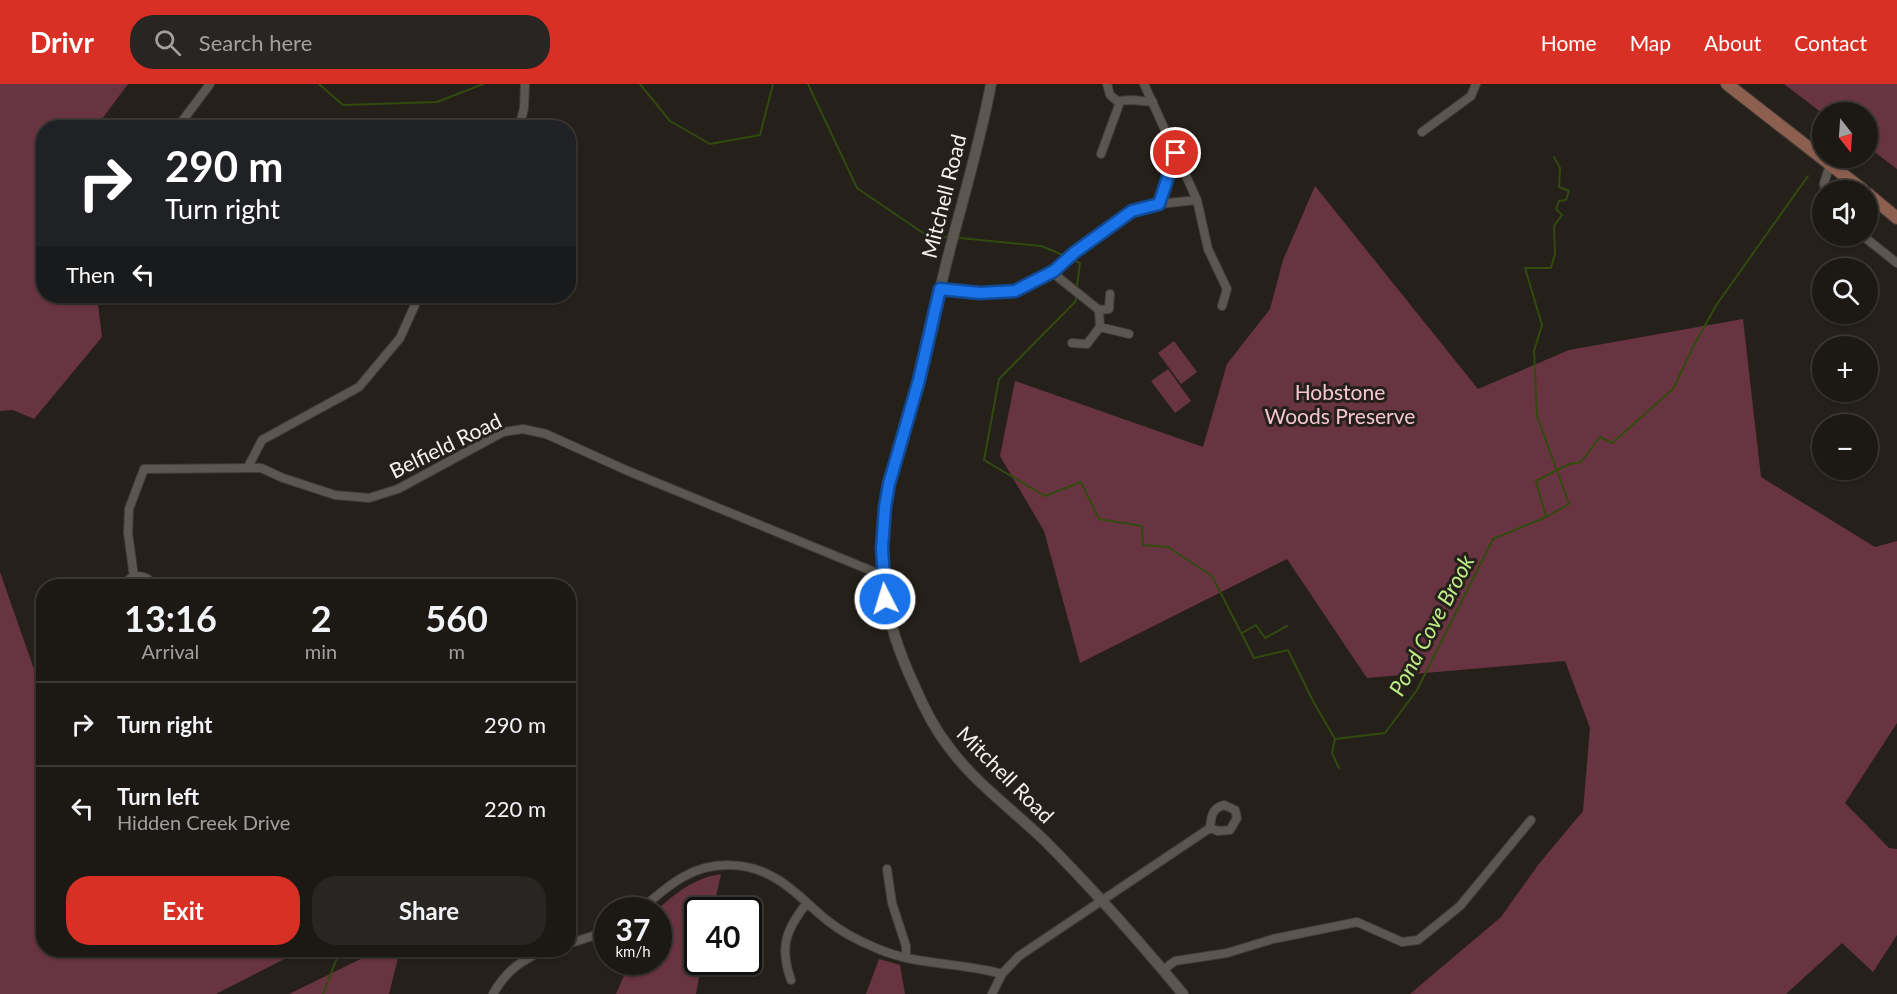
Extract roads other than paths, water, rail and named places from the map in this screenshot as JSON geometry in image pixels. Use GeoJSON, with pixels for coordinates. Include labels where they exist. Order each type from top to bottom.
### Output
{"type":"FeatureCollection","features":[{"type":"Feature","properties":{"kind":"main road"},"geometry":{"type":"LineString","coordinates":[[1727,84],[1812,151]]}},
{"type":"Feature","properties":{"kind":"main road"},"geometry":{"type":"LineString","coordinates":[[1834,168],[1850,180]]}},
{"type":"Feature","properties":{"kind":"main road"},"geometry":{"type":"LineString","coordinates":[[1878,202],[1897,218]]}},
{"type":"Feature","properties":{"kind":"street"},"geometry":{"type":"LineString","coordinates":[[183,120],[210,84]]}},
{"type":"Feature","properties":{"kind":"street"},"geometry":{"type":"LineString","coordinates":[[521,120],[525,84]]}},
{"type":"Feature","properties":{"kind":"street","name":"Mitchell Road"},"geometry":{"type":"LineString","coordinates":[[992,84],[919,380],[889,484],[882,540],[882,575],[887,610],[895,639],[926,711],[939,734],[971,772],[1041,837],[1102,901],[1183,994]]}},
{"type":"Feature","properties":{"kind":"street"},"geometry":{"type":"LineString","coordinates":[[1107,84],[1110,95],[1117,102],[1132,100],[1153,102]]}},
{"type":"Feature","properties":{"kind":"street"},"geometry":{"type":"LineString","coordinates":[[1144,84],[1197,200],[1208,249],[1227,290],[1222,306]]}},
{"type":"Feature","properties":{"kind":"street"},"geometry":{"type":"LineString","coordinates":[[1422,132],[1471,96],[1476,84]]}},
{"type":"Feature","properties":{"kind":"street"},"geometry":{"type":"LineString","coordinates":[[1101,154],[1120,102]]}},
{"type":"Feature","properties":{"kind":"street"},"geometry":{"type":"LineString","coordinates":[[1159,204],[1176,153]]}},
{"type":"Feature","properties":{"kind":"street"},"geometry":{"type":"LineString","coordinates":[[940,289],[980,293],[1015,291],[1054,271],[1075,252],[1132,211],[1159,204],[1197,200]]}},
{"type":"Feature","properties":{"kind":"street"},"geometry":{"type":"LineString","coordinates":[[1876,246],[1897,263]]}},
{"type":"Feature","properties":{"kind":"street"},"geometry":{"type":"LineString","coordinates":[[1054,271],[1059,278],[1099,310],[1109,309],[1110,294]]}},
{"type":"Feature","properties":{"kind":"street"},"geometry":{"type":"LineString","coordinates":[[248,467],[262,440],[359,387],[400,338],[416,303]]}},
{"type":"Feature","properties":{"kind":"street"},"geometry":{"type":"LineString","coordinates":[[1072,343],[1087,344],[1100,327],[1099,310]]}},
{"type":"Feature","properties":{"kind":"street"},"geometry":{"type":"LineString","coordinates":[[1100,327],[1129,334]]}},
{"type":"Feature","properties":{"kind":"street","name":"Belfield Road"},"geometry":{"type":"LineString","coordinates":[[134,577],[128,533],[129,509],[144,469],[261,468],[283,478],[335,495],[369,498],[398,489],[503,432],[523,429],[546,434],[628,471],[882,575]]}},
{"type":"Feature","properties":{"kind":"street"},"geometry":{"type":"LineString","coordinates":[[129,579],[134,577],[148,579]]}},
{"type":"Feature","properties":{"kind":"street"},"geometry":{"type":"LineString","coordinates":[[1163,970],[1175,961],[1227,953],[1274,939],[1357,922],[1402,942],[1418,940],[1460,906],[1531,820]]}},
{"type":"Feature","properties":{"kind":"street"},"geometry":{"type":"LineString","coordinates":[[992,994],[1002,974],[1019,956],[1210,828]]}},
{"type":"Feature","properties":{"kind":"street"},"geometry":{"type":"LineString","coordinates":[[657,897],[694,872],[719,865],[740,865],[761,871],[781,881],[829,922],[880,950],[906,958],[1002,974]]}},
{"type":"Feature","properties":{"kind":"street"},"geometry":{"type":"LineString","coordinates":[[887,868],[892,903],[906,946],[906,958]]}},
{"type":"Feature","properties":{"kind":"street"},"geometry":{"type":"LineString","coordinates":[[791,980],[785,960],[787,936],[792,922],[807,903]]}},
{"type":"Feature","properties":{"kind":"street"},"geometry":{"type":"LineString","coordinates":[[576,942],[594,937]]}},
{"type":"Feature","properties":{"kind":"street"},"geometry":{"type":"LineString","coordinates":[[493,994],[501,980],[527,957]]}},
{"type":"Feature","properties":{"kind":"waterway","name":"Pond Cove Brook"},"geometry":{"type":"LineString","coordinates":[[319,84],[343,105],[437,102],[483,84]]}},
{"type":"Feature","properties":{"kind":"waterway","name":"Pond Cove Brook"},"geometry":{"type":"LineString","coordinates":[[640,84],[670,121],[710,144],[760,135],[773,84]]}},
{"type":"Feature","properties":{"kind":"waterway","name":"Pond Cove Brook"},"geometry":{"type":"LineString","coordinates":[[808,84],[857,188],[926,235],[946,237]]}},
{"type":"Feature","properties":{"kind":"waterway","name":"Pond Cove Brook"},"geometry":{"type":"LineString","coordinates":[[1076,299],[999,379],[984,460],[1045,496],[1081,482],[1099,519],[1142,526],[1143,545],[1168,547],[1212,576],[1254,658],[1288,650],[1335,739],[1385,733],[1417,690],[1493,539],[1546,517],[1569,504],[1537,416],[1534,351],[1542,325],[1525,268],[1551,268],[1555,254],[1554,226],[1562,215],[1556,209],[1559,201],[1566,200],[1569,191],[1559,187],[1560,168],[1554,157]]}},
{"type":"Feature","properties":{"kind":"waterway"},"geometry":{"type":"LineString","coordinates":[[1546,517],[1536,481],[1569,464],[1581,462],[1600,437],[1612,443],[1673,389],[1717,304],[1808,176]]}},
{"type":"Feature","properties":{"kind":"waterway","name":"Pond Cove Brook"},"geometry":{"type":"LineString","coordinates":[[960,238],[1041,246],[1063,255]]}},
{"type":"Feature","properties":{"kind":"waterway","name":"Pond Cove Brook"},"geometry":{"type":"LineString","coordinates":[[1075,261],[1080,263],[1077,285]]}},
{"type":"Feature","properties":{"kind":"waterway"},"geometry":{"type":"LineString","coordinates":[[1242,633],[1256,625],[1265,638],[1287,626]]}},
{"type":"Feature","properties":{"kind":"waterway"},"geometry":{"type":"LineString","coordinates":[[1335,739],[1332,753],[1339,768]]}},
{"type":"Feature","properties":{"kind":"waterway"},"geometry":{"type":"LineString","coordinates":[[323,994],[337,957]]}},
{"type":"Feature","properties":{"kind":"park label","name":"Hobstone Woods Preserve"},"geometry":{"type":"Point","coordinates":[1340,403]}}]}
